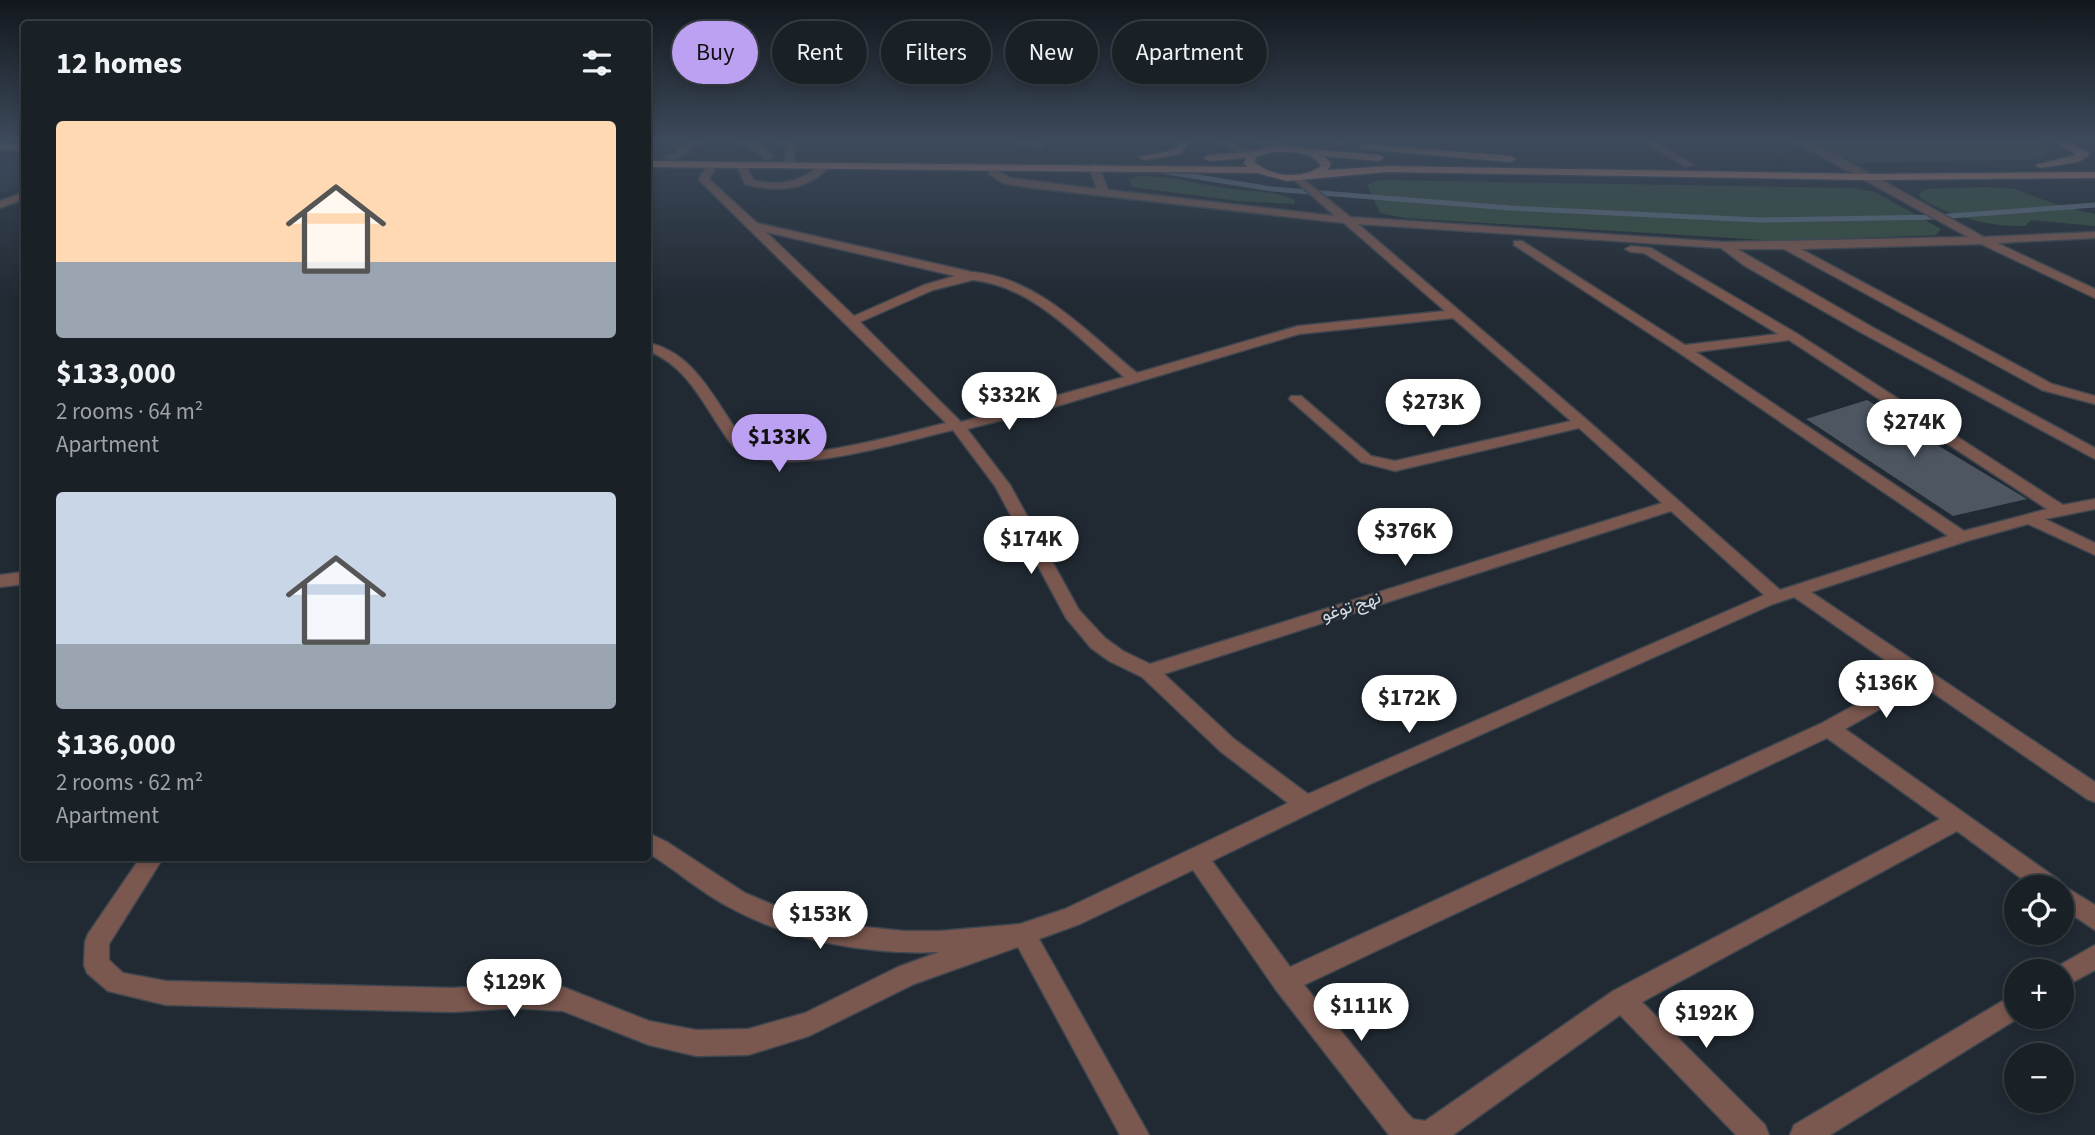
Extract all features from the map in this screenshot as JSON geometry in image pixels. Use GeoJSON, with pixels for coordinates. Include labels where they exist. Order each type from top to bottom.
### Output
{"type":"FeatureCollection","features":[{"type":"Feature","properties":{"kind":"street"},"geometry":{"type":"LineString","coordinates":[[720,194],[957,426],[1002,485],[1072,614],[1098,643],[1116,656],[1149,672],[1245,761],[1306,805]]}},
{"type":"Feature","properties":{"kind":"street"},"geometry":{"type":"LineString","coordinates":[[1113,194],[1345,220],[1645,245],[2060,510]]}},
{"type":"Feature","properties":{"kind":"street"},"geometry":{"type":"LineString","coordinates":[[1316,194],[1582,423],[1777,597]]}},
{"type":"Feature","properties":{"kind":"street"},"geometry":{"type":"LineString","coordinates":[[1899,194],[1983,241],[2095,294]]}},
{"type":"Feature","properties":{"kind":"street"},"geometry":{"type":"LineString","coordinates":[[0,205],[21,196]]}},
{"type":"Feature","properties":{"kind":"street"},"geometry":{"type":"LineString","coordinates":[[753,226],[1006,282],[1027,292],[1134,378]]}},
{"type":"Feature","properties":{"kind":"street"},"geometry":{"type":"LineString","coordinates":[[1360,233],[1518,243],[1786,246],[2095,235]]}},
{"type":"Feature","properties":{"kind":"street"},"geometry":{"type":"LineString","coordinates":[[1518,243],[1683,349],[1961,537]]}},
{"type":"Feature","properties":{"kind":"street"},"geometry":{"type":"LineString","coordinates":[[1724,245],[1749,263],[1867,330],[2095,454]]}},
{"type":"Feature","properties":{"kind":"street"},"geometry":{"type":"LineString","coordinates":[[1786,246],[2048,387],[2095,400]]}},
{"type":"Feature","properties":{"kind":"street"},"geometry":{"type":"LineString","coordinates":[[852,321],[954,279],[974,276]]}},
{"type":"Feature","properties":{"kind":"street"},"geometry":{"type":"LineString","coordinates":[[651,348],[671,354],[689,371],[734,439],[744,449],[794,458],[818,456],[1049,404],[1298,330],[1455,314]]}},
{"type":"Feature","properties":{"kind":"street"},"geometry":{"type":"LineString","coordinates":[[1683,349],[1791,336]]}},
{"type":"Feature","properties":{"kind":"street"},"geometry":{"type":"LineString","coordinates":[[1296,399],[1366,459],[1395,466],[1582,423]]}},
{"type":"Feature","properties":{"kind":"street"},"geometry":{"type":"LineString","coordinates":[[150,861],[97,942],[96,965],[117,983],[166,993],[453,1000],[514,996],[563,999],[649,1033],[696,1043],[748,1042],[809,1024],[908,975],[1072,917],[1306,805],[1777,597],[1961,537],[2060,510],[2095,504]]}},
{"type":"Feature","properties":{"kind":"street","name":"نهج توغو"},"geometry":{"type":"LineString","coordinates":[[1149,672],[1674,505]]}},
{"type":"Feature","properties":{"kind":"street"},"geometry":{"type":"LineString","coordinates":[[2031,519],[2095,550]]}},
{"type":"Feature","properties":{"kind":"street"},"geometry":{"type":"LineString","coordinates":[[0,581],[21,578]]}},
{"type":"Feature","properties":{"kind":"street"},"geometry":{"type":"LineString","coordinates":[[1797,591],[2095,793]]}},
{"type":"Feature","properties":{"kind":"street"},"geometry":{"type":"LineString","coordinates":[[1285,982],[1829,727],[1923,677]]}},
{"type":"Feature","properties":{"kind":"street"},"geometry":{"type":"LineString","coordinates":[[1829,727],[2034,875]]}},
{"type":"Feature","properties":{"kind":"street"},"geometry":{"type":"LineString","coordinates":[[1426,1135],[1622,999],[1958,820]]}},
{"type":"Feature","properties":{"kind":"street"},"geometry":{"type":"LineString","coordinates":[[651,844],[736,899],[778,918],[817,928],[863,937],[926,942],[1024,935]]}},
{"type":"Feature","properties":{"kind":"street"},"geometry":{"type":"LineString","coordinates":[[1197,858],[1285,982],[1396,1122],[1404,1130],[1418,1135]]}},
{"type":"Feature","properties":{"kind":"street"},"geometry":{"type":"LineString","coordinates":[[2074,904],[2095,919]]}},
{"type":"Feature","properties":{"kind":"street"},"geometry":{"type":"LineString","coordinates":[[1024,935],[1135,1135]]}},
{"type":"Feature","properties":{"kind":"street"},"geometry":{"type":"LineString","coordinates":[[2074,969],[2095,956]]}},
{"type":"Feature","properties":{"kind":"street"},"geometry":{"type":"LineString","coordinates":[[1622,999],[1755,1135]]}},
{"type":"Feature","properties":{"kind":"street"},"geometry":{"type":"LineString","coordinates":[[1804,1135],[2004,1012]]}},
{"type":"Feature","properties":{"kind":"green space"},"geometry":{"type":"Polygon","coordinates":[[[1185,194],[1276,194],[1295,200],[1294,204],[1238,201],[1185,194]]]}},
{"type":"Feature","properties":{"kind":"green space"},"geometry":{"type":"Polygon","coordinates":[[[1371,194],[1879,194],[1941,229],[1936,235],[1779,241],[1405,218],[1380,213],[1371,194]]]}},
{"type":"Feature","properties":{"kind":"green space"},"geometry":{"type":"Polygon","coordinates":[[[1919,194],[2028,194],[2060,206],[2095,214],[2095,226],[2031,220],[2025,226],[1984,222],[1944,210],[1920,198],[1919,194]]]}},
{"type":"Feature","properties":{"kind":"building"},"geometry":{"type":"Polygon","coordinates":[[[1867,400],[2027,499],[1953,516],[1806,419],[1867,400]]]}},
{"type":"Feature","properties":{"kind":"waterway"},"geometry":{"type":"LineString","coordinates":[[1334,194],[1510,208],[1759,220],[1937,217],[2095,205]]}}]}
